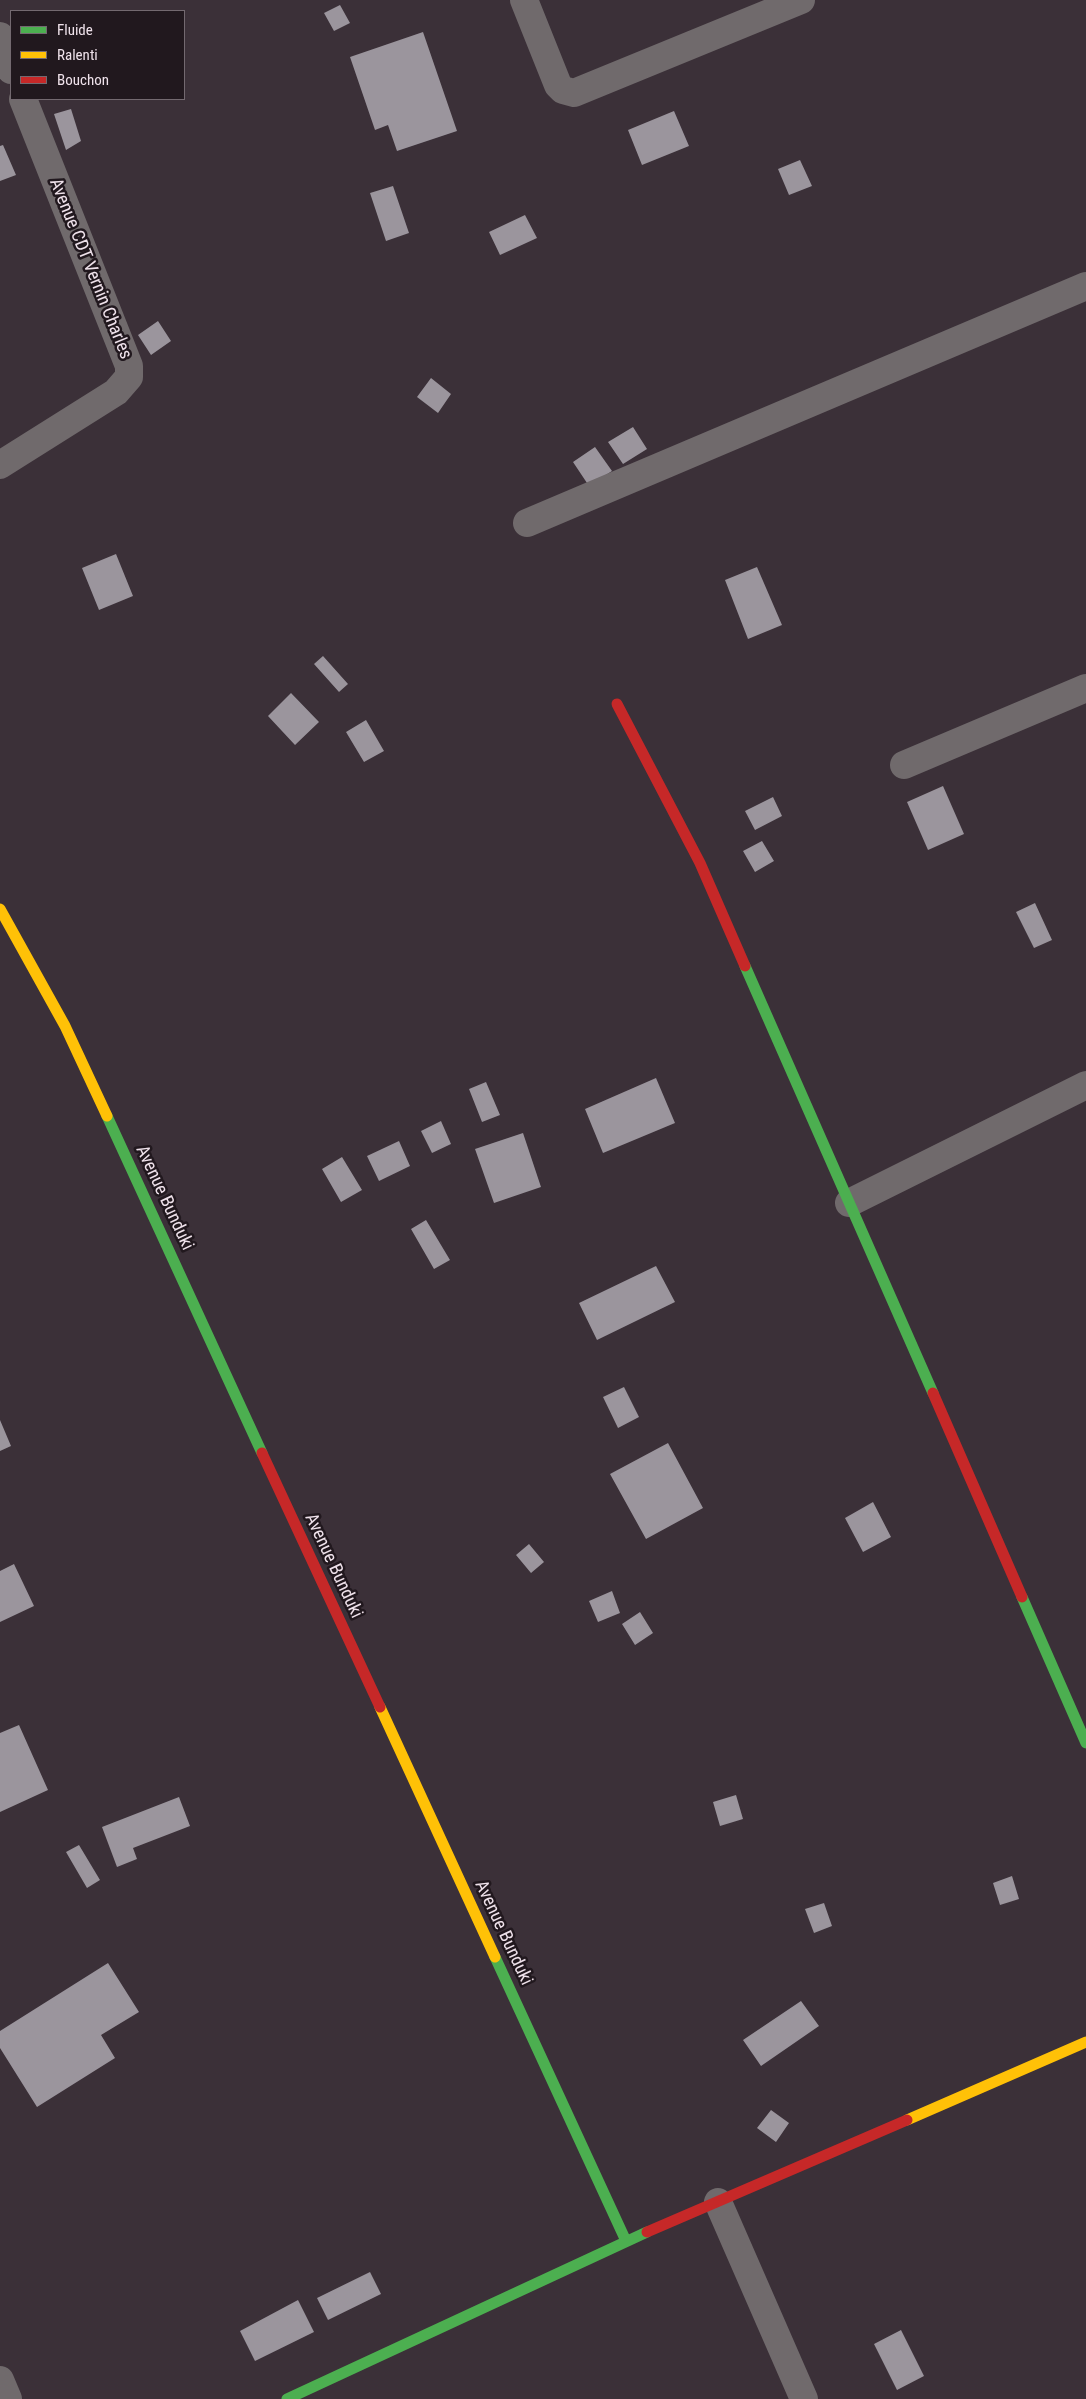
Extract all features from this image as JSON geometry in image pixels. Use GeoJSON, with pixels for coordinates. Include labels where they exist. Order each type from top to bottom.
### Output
{"type":"FeatureCollection","features":[{"type":"Feature","properties":{"kind":"street"},"geometry":{"type":"LineString","coordinates":[[524,0],[558,85],[563,90],[574,92],[801,0]]}},
{"type":"Feature","properties":{"kind":"street"},"geometry":{"type":"LineString","coordinates":[[0,36],[10,67]]}},
{"type":"Feature","properties":{"kind":"street","name":"Avenue CDT Vernin Charles"},"geometry":{"type":"LineString","coordinates":[[0,465],[116,392],[129,377],[129,366],[23,100]]}},
{"type":"Feature","properties":{"kind":"street"},"geometry":{"type":"LineString","coordinates":[[527,523],[1086,286]]}},
{"type":"Feature","properties":{"kind":"street"},"geometry":{"type":"LineString","coordinates":[[904,765],[1086,688]]}},
{"type":"Feature","properties":{"kind":"street"},"geometry":{"type":"LineString","coordinates":[[617,704],[700,863],[1086,1743]]}},
{"type":"Feature","properties":{"kind":"street","name":"Avenue Bunduki"},"geometry":{"type":"LineString","coordinates":[[0,909],[65,1026],[626,2241]]}},
{"type":"Feature","properties":{"kind":"street"},"geometry":{"type":"LineString","coordinates":[[849,1203],[1086,1085]]}},
{"type":"Feature","properties":{"kind":"street"},"geometry":{"type":"LineString","coordinates":[[287,2399],[626,2241],[1086,2042]]}},
{"type":"Feature","properties":{"kind":"street"},"geometry":{"type":"LineString","coordinates":[[718,2202],[804,2399]]}},
{"type":"Feature","properties":{"kind":"street"},"geometry":{"type":"LineString","coordinates":[[0,2380],[8,2399]]}},
{"type":"Feature","properties":{"kind":"building"},"geometry":{"type":"Polygon","coordinates":[[[340,5],[350,23],[334,31],[324,13],[340,5]]]}},
{"type":"Feature","properties":{"kind":"building"},"geometry":{"type":"Polygon","coordinates":[[[423,32],[457,131],[397,151],[388,125],[375,130],[350,57],[423,32]]]}},
{"type":"Feature","properties":{"kind":"building"},"geometry":{"type":"Polygon","coordinates":[[[71,109],[81,141],[66,150],[54,114],[71,109]]]}},
{"type":"Feature","properties":{"kind":"building"},"geometry":{"type":"Polygon","coordinates":[[[674,111],[689,146],[642,165],[628,130],[674,111]]]}},
{"type":"Feature","properties":{"kind":"building"},"geometry":{"type":"Polygon","coordinates":[[[3,145],[16,175],[0,181],[0,146],[3,145]]]}},
{"type":"Feature","properties":{"kind":"building"},"geometry":{"type":"Polygon","coordinates":[[[800,160],[812,186],[789,195],[778,169],[800,160]]]}},
{"type":"Feature","properties":{"kind":"building"},"geometry":{"type":"Polygon","coordinates":[[[393,186],[409,233],[386,241],[370,193],[393,186]]]}},
{"type":"Feature","properties":{"kind":"building"},"geometry":{"type":"Polygon","coordinates":[[[525,215],[537,238],[500,255],[489,232],[525,215]]]}},
{"type":"Feature","properties":{"kind":"building"},"geometry":{"type":"Polygon","coordinates":[[[158,321],[171,341],[151,355],[138,335],[158,321]]]}},
{"type":"Feature","properties":{"kind":"building"},"geometry":{"type":"Polygon","coordinates":[[[431,378],[451,394],[438,413],[417,397],[431,378]]]}},
{"type":"Feature","properties":{"kind":"building"},"geometry":{"type":"Polygon","coordinates":[[[633,427],[647,449],[623,464],[608,442],[633,427]]]}},
{"type":"Feature","properties":{"kind":"building"},"geometry":{"type":"Polygon","coordinates":[[[595,447],[612,471],[589,486],[573,462],[595,447]]]}},
{"type":"Feature","properties":{"kind":"building"},"geometry":{"type":"Polygon","coordinates":[[[116,554],[133,596],[99,610],[82,568],[116,554]]]}},
{"type":"Feature","properties":{"kind":"building"},"geometry":{"type":"Polygon","coordinates":[[[757,567],[782,625],[748,639],[725,580],[757,567]]]}},
{"type":"Feature","properties":{"kind":"building"},"geometry":{"type":"Polygon","coordinates":[[[323,656],[348,684],[339,692],[314,664],[323,656]]]}},
{"type":"Feature","properties":{"kind":"building"},"geometry":{"type":"Polygon","coordinates":[[[291,693],[319,722],[295,745],[268,716],[291,693]]]}},
{"type":"Feature","properties":{"kind":"building"},"geometry":{"type":"Polygon","coordinates":[[[366,720],[384,751],[364,762],[346,732],[366,720]]]}},
{"type":"Feature","properties":{"kind":"building"},"geometry":{"type":"Polygon","coordinates":[[[943,786],[964,834],[928,850],[907,802],[943,786]]]}},
{"type":"Feature","properties":{"kind":"building"},"geometry":{"type":"Polygon","coordinates":[[[773,797],[782,816],[755,830],[745,811],[773,797]]]}},
{"type":"Feature","properties":{"kind":"building"},"geometry":{"type":"Polygon","coordinates":[[[762,841],[774,861],[755,872],[743,851],[762,841]]]}},
{"type":"Feature","properties":{"kind":"building"},"geometry":{"type":"Polygon","coordinates":[[[1035,903],[1052,940],[1034,948],[1016,912],[1035,903]]]}},
{"type":"Feature","properties":{"kind":"building"},"geometry":{"type":"Polygon","coordinates":[[[656,1078],[675,1123],[603,1153],[585,1109],[656,1078]]]}},
{"type":"Feature","properties":{"kind":"building"},"geometry":{"type":"Polygon","coordinates":[[[486,1082],[500,1115],[482,1122],[469,1089],[486,1082]]]}},
{"type":"Feature","properties":{"kind":"building"},"geometry":{"type":"Polygon","coordinates":[[[441,1121],[451,1144],[432,1153],[421,1131],[441,1121]]]}},
{"type":"Feature","properties":{"kind":"building"},"geometry":{"type":"Polygon","coordinates":[[[523,1133],[541,1187],[494,1203],[475,1149],[523,1133]]]}},
{"type":"Feature","properties":{"kind":"building"},"geometry":{"type":"Polygon","coordinates":[[[399,1141],[410,1166],[379,1181],[367,1156],[399,1141]]]}},
{"type":"Feature","properties":{"kind":"building"},"geometry":{"type":"Polygon","coordinates":[[[342,1157],[362,1190],[341,1202],[322,1169],[342,1157]]]}},
{"type":"Feature","properties":{"kind":"building"},"geometry":{"type":"Polygon","coordinates":[[[426,1220],[450,1260],[434,1269],[411,1229],[426,1220]]]}},
{"type":"Feature","properties":{"kind":"building"},"geometry":{"type":"Polygon","coordinates":[[[656,1266],[675,1302],[597,1340],[579,1303],[656,1266]]]}},
{"type":"Feature","properties":{"kind":"building"},"geometry":{"type":"Polygon","coordinates":[[[624,1387],[639,1417],[618,1428],[603,1397],[624,1387]]]}},
{"type":"Feature","properties":{"kind":"building"},"geometry":{"type":"Polygon","coordinates":[[[0,1420],[11,1446],[0,1451],[0,1420]]]}},
{"type":"Feature","properties":{"kind":"building"},"geometry":{"type":"Polygon","coordinates":[[[668,1443],[703,1508],[646,1539],[610,1474],[668,1443]]]}},
{"type":"Feature","properties":{"kind":"building"},"geometry":{"type":"Polygon","coordinates":[[[873,1502],[891,1537],[863,1552],[845,1518],[873,1502]]]}},
{"type":"Feature","properties":{"kind":"building"},"geometry":{"type":"Polygon","coordinates":[[[529,1544],[544,1562],[531,1573],[516,1555],[529,1544]]]}},
{"type":"Feature","properties":{"kind":"building"},"geometry":{"type":"Polygon","coordinates":[[[14,1564],[34,1606],[0,1622],[0,1571],[14,1564]]]}},
{"type":"Feature","properties":{"kind":"building"},"geometry":{"type":"Polygon","coordinates":[[[612,1591],[620,1613],[598,1622],[589,1601],[612,1591]]]}},
{"type":"Feature","properties":{"kind":"building"},"geometry":{"type":"Polygon","coordinates":[[[640,1612],[653,1633],[635,1645],[622,1624],[640,1612]]]}},
{"type":"Feature","properties":{"kind":"building"},"geometry":{"type":"Polygon","coordinates":[[[19,1725],[48,1790],[0,1812],[0,1733],[19,1725]]]}},
{"type":"Feature","properties":{"kind":"building"},"geometry":{"type":"Polygon","coordinates":[[[736,1795],[743,1819],[720,1826],[713,1802],[736,1795]]]}},
{"type":"Feature","properties":{"kind":"building"},"geometry":{"type":"Polygon","coordinates":[[[179,1797],[190,1826],[133,1848],[137,1859],[117,1867],[102,1827],[179,1797]]]}},
{"type":"Feature","properties":{"kind":"building"},"geometry":{"type":"Polygon","coordinates":[[[79,1845],[100,1880],[87,1888],[66,1852],[79,1845]]]}},
{"type":"Feature","properties":{"kind":"building"},"geometry":{"type":"Polygon","coordinates":[[[1012,1876],[1019,1899],[1000,1905],[993,1883],[1012,1876]]]}},
{"type":"Feature","properties":{"kind":"building"},"geometry":{"type":"Polygon","coordinates":[[[824,1903],[832,1926],[814,1933],[805,1909],[824,1903]]]}},
{"type":"Feature","properties":{"kind":"building"},"geometry":{"type":"Polygon","coordinates":[[[108,1963],[139,2012],[101,2035],[115,2058],[37,2107],[0,2048],[0,2031],[108,1963]]]}},
{"type":"Feature","properties":{"kind":"building"},"geometry":{"type":"Polygon","coordinates":[[[801,2001],[819,2026],[761,2066],[743,2040],[801,2001]]]}},
{"type":"Feature","properties":{"kind":"building"},"geometry":{"type":"Polygon","coordinates":[[[771,2110],[789,2123],[776,2142],[757,2128],[771,2110]]]}},
{"type":"Feature","properties":{"kind":"building"},"geometry":{"type":"Polygon","coordinates":[[[370,2272],[381,2294],[328,2320],[317,2298],[370,2272]]]}},
{"type":"Feature","properties":{"kind":"building"},"geometry":{"type":"Polygon","coordinates":[[[298,2300],[314,2332],[255,2361],[240,2331],[298,2300]]]}},
{"type":"Feature","properties":{"kind":"building"},"geometry":{"type":"Polygon","coordinates":[[[901,2330],[924,2376],[897,2390],[874,2344],[901,2330]]]}},
{"type":"Feature","properties":{"kind":"traffic: fast"},"geometry":{"type":"LineString","coordinates":[[745,966],[933,1393]]}},
{"type":"Feature","properties":{"kind":"traffic: fast"},"geometry":{"type":"LineString","coordinates":[[107,1116],[262,1453]]}},
{"type":"Feature","properties":{"kind":"traffic: fast"},"geometry":{"type":"LineString","coordinates":[[1022,1597],[1086,1743]]}},
{"type":"Feature","properties":{"kind":"traffic: fast"},"geometry":{"type":"LineString","coordinates":[[495,1957],[626,2241]]}},
{"type":"Feature","properties":{"kind":"traffic: fast"},"geometry":{"type":"LineString","coordinates":[[287,2399],[647,2232]]}},
{"type":"Feature","properties":{"kind":"traffic: slow"},"geometry":{"type":"LineString","coordinates":[[0,909],[65,1026],[107,1116]]}},
{"type":"Feature","properties":{"kind":"traffic: slow"},"geometry":{"type":"LineString","coordinates":[[380,1707],[495,1957]]}},
{"type":"Feature","properties":{"kind":"traffic: slow"},"geometry":{"type":"LineString","coordinates":[[907,2120],[1086,2042]]}},
{"type":"Feature","properties":{"kind":"traffic: jam"},"geometry":{"type":"LineString","coordinates":[[617,704],[700,863],[745,966]]}},
{"type":"Feature","properties":{"kind":"traffic: jam"},"geometry":{"type":"LineString","coordinates":[[933,1393],[1022,1597]]}},
{"type":"Feature","properties":{"kind":"traffic: jam"},"geometry":{"type":"LineString","coordinates":[[262,1453],[380,1707]]}},
{"type":"Feature","properties":{"kind":"traffic: jam"},"geometry":{"type":"LineString","coordinates":[[647,2232],[907,2120]]}}]}
